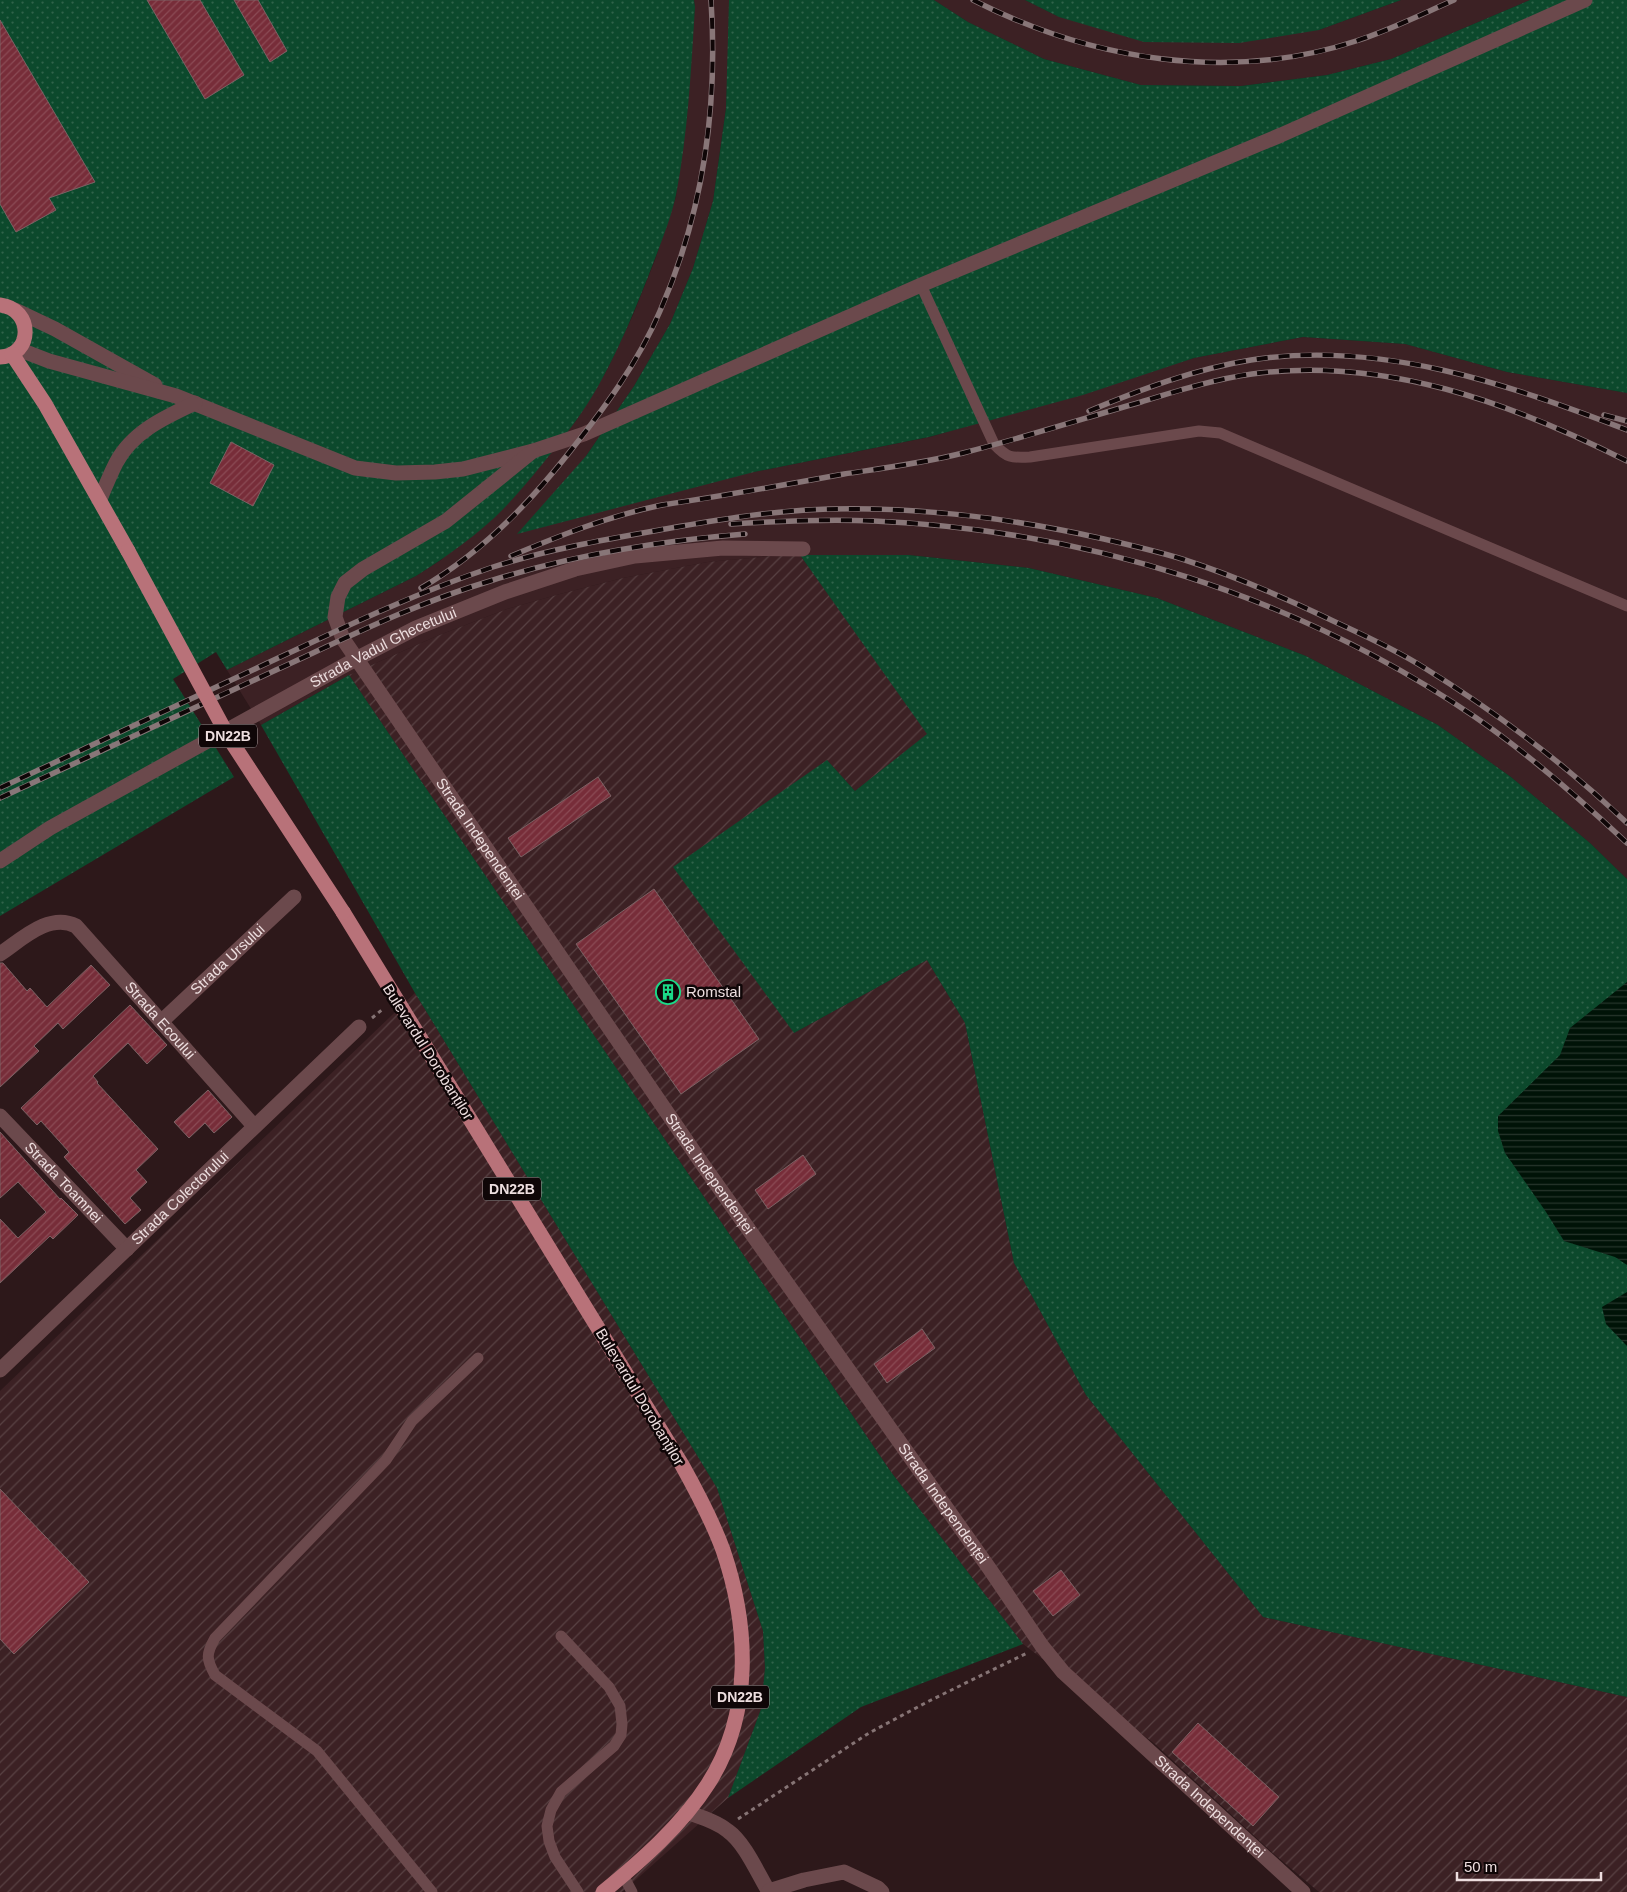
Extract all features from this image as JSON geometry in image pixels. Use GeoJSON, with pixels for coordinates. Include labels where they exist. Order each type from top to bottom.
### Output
{"type":"FeatureCollection","features":[{"type":"Feature","properties":{"kind":"main road"},"geometry":{"type":"LineString","coordinates":[[0,305],[16,310],[25,325],[26,334],[23,342],[10,353]]}},
{"type":"Feature","properties":{"kind":"main road","name":"DN22B"},"geometry":{"type":"LineString","coordinates":[[10,353],[45,404],[100,499]]}},
{"type":"Feature","properties":{"kind":"main road","name":"Bulevardul Dorobanților"},"geometry":{"type":"LineString","coordinates":[[100,499],[229,738],[343,912],[682,1465],[707,1511],[723,1550],[736,1596],[742,1652],[742,1684],[737,1719],[724,1754],[708,1784],[655,1847],[603,1892]]}},
{"type":"Feature","properties":{"kind":"street"},"geometry":{"type":"LineString","coordinates":[[10,353],[49,361],[176,396],[355,468],[396,473],[463,469],[533,451],[584,434],[921,285],[1280,135],[1585,0]]}},
{"type":"Feature","properties":{"kind":"street"},"geometry":{"type":"LineString","coordinates":[[16,310],[55,329],[176,396]]}},
{"type":"Feature","properties":{"kind":"street"},"geometry":{"type":"LineString","coordinates":[[100,499],[124,450],[148,428],[195,403]]}},
{"type":"Feature","properties":{"kind":"street","name":"Strada Independenței"},"geometry":{"type":"LineString","coordinates":[[533,451],[446,521],[363,569],[345,583],[338,597],[335,617],[343,639],[703,1165],[989,1568],[1042,1646],[1063,1672],[1303,1892]]}},
{"type":"Feature","properties":{"kind":"street","name":"Strada Vadul Ghecetului"},"geometry":{"type":"LineString","coordinates":[[0,861],[50,828],[356,659],[416,628],[505,592],[575,569],[635,556],[723,548],[803,549]]}},
{"type":"Feature","properties":{"kind":"street","name":"Strada Ursului"},"geometry":{"type":"LineString","coordinates":[[162,1021],[294,897]]}},
{"type":"Feature","properties":{"kind":"street","name":"Strada Ecoului"},"geometry":{"type":"LineString","coordinates":[[0,954],[45,925],[63,922],[76,926],[254,1126]]}},
{"type":"Feature","properties":{"kind":"street","name":"Strada Colectorului"},"geometry":{"type":"LineString","coordinates":[[0,1370],[359,1027]]}},
{"type":"Feature","properties":{"kind":"street","name":"Strada Toamnei"},"geometry":{"type":"LineString","coordinates":[[0,1116],[127,1249]]}},
{"type":"Feature","properties":{"kind":"street"},"geometry":{"type":"LineString","coordinates":[[686,1812],[714,1822],[729,1831],[741,1846],[769,1892],[804,1880],[844,1872],[878,1888],[882,1892]]}},
{"type":"Feature","properties":{"kind":"lane"},"geometry":{"type":"LineString","coordinates":[[921,285],[994,444],[1004,454],[1014,458],[1030,457],[1199,430],[1220,433],[1627,606]]}},
{"type":"Feature","properties":{"kind":"lane"},"geometry":{"type":"LineString","coordinates":[[432,1892],[317,1751],[215,1675],[209,1663],[208,1650],[215,1638],[386,1460],[412,1421],[478,1358]]}},
{"type":"Feature","properties":{"kind":"lane"},"geometry":{"type":"LineString","coordinates":[[561,1636],[609,1687],[620,1706],[622,1724],[621,1735],[614,1746],[561,1792],[551,1810],[547,1826],[549,1841],[555,1857],[578,1892]]}},
{"type":"Feature","properties":{"kind":"lane"},"geometry":{"type":"LineString","coordinates":[[623,1875],[632,1892]]}},
{"type":"Feature","properties":{"kind":"path"},"geometry":{"type":"LineString","coordinates":[[359,1027],[396,1000]]}},
{"type":"Feature","properties":{"kind":"path"},"geometry":{"type":"LineString","coordinates":[[729,1831],[740,1817],[869,1733],[920,1705],[1042,1646]]}},
{"type":"Feature","properties":{"kind":"shaded area"},"geometry":{"type":"Polygon","coordinates":[[[694,0],[729,0],[730,7],[726,108],[713,201],[693,268],[670,324],[634,386],[586,456],[754,472],[930,437],[1194,358],[1303,337],[1405,344],[1507,372],[1627,393],[1627,879],[1590,843],[1511,777],[1438,725],[1306,656],[1157,598],[1029,568],[909,555],[771,556],[708,562],[623,578],[507,609],[437,636],[349,675],[261,725],[227,670],[416,576],[441,560],[576,421],[607,370],[633,315],[655,260],[676,197],[695,7],[694,0]]]}},
{"type":"Feature","properties":{"kind":"shaded area"},"geometry":{"type":"Polygon","coordinates":[[[934,0],[1025,0],[1059,17],[1319,30],[1401,0],[1530,0],[1391,59],[1327,75],[1241,86],[1141,85],[1044,59],[968,22],[934,0]]]}},
{"type":"Feature","properties":{"kind":"shaded area"},"geometry":{"type":"Polygon","coordinates":[[[800,555],[928,734],[855,791],[827,760],[794,1033],[927,960],[965,1023],[1014,1263],[1086,1395],[1263,1617],[1627,1697],[1627,1892],[1319,1892],[1274,1854],[1155,1744],[1023,1644],[891,1472],[349,675],[437,636],[507,609],[560,594],[623,578],[708,562],[800,555]]]}},
{"type":"Feature","properties":{"kind":"shaded area"},"geometry":{"type":"Polygon","coordinates":[[[1627,982],[1627,1265],[1615,1257],[1564,1241],[1505,1153],[1498,1131],[1498,1116],[1560,1055],[1570,1028],[1627,982]]]}},
{"type":"Feature","properties":{"kind":"shaded area"},"geometry":{"type":"Polygon","coordinates":[[[415,993],[717,1488],[763,1631],[765,1668],[761,1709],[728,1798],[622,1892],[0,1892],[0,1391],[415,993]]]}},
{"type":"Feature","properties":{"kind":"shaded area"},"geometry":{"type":"Polygon","coordinates":[[[1627,1292],[1627,1346],[1606,1324],[1602,1307],[1627,1292]]]}},
{"type":"Feature","properties":{"kind":"green space"},"geometry":{"type":"Polygon","coordinates":[[[0,0],[694,0],[695,7],[686,125],[680,172],[671,215],[648,277],[616,352],[586,406],[567,432],[534,474],[498,514],[465,543],[416,576],[227,670],[216,652],[173,679],[234,777],[0,916],[0,0]]]}},
{"type":"Feature","properties":{"kind":"green space"},"geometry":{"type":"Polygon","coordinates":[[[729,0],[934,0],[968,22],[1044,59],[1141,85],[1241,86],[1327,75],[1391,59],[1530,0],[1627,0],[1627,393],[1507,372],[1405,344],[1303,337],[1194,358],[1083,395],[929,437],[754,472],[517,534],[586,456],[634,386],[670,324],[693,268],[713,201],[726,108],[729,0]]]}},
{"type":"Feature","properties":{"kind":"green space"},"geometry":{"type":"Polygon","coordinates":[[[1025,0],[1401,0],[1319,30],[1239,43],[1144,42],[1059,17],[1025,0]]]}},
{"type":"Feature","properties":{"kind":"green space"},"geometry":{"type":"Polygon","coordinates":[[[800,555],[909,555],[1029,568],[1157,598],[1306,656],[1438,725],[1511,777],[1590,843],[1627,879],[1627,1697],[1263,1617],[1086,1395],[1014,1263],[965,1023],[927,960],[794,1033],[673,867],[827,760],[855,791],[927,734],[800,555]]]}},
{"type":"Feature","properties":{"kind":"green space"},"geometry":{"type":"Polygon","coordinates":[[[349,675],[891,1472],[1023,1644],[861,1707],[728,1798],[761,1709],[765,1668],[763,1631],[717,1488],[415,993],[261,725],[349,675]]]}},
{"type":"Feature","properties":{"kind":"building"},"geometry":{"type":"Polygon","coordinates":[[[147,0],[200,0],[244,75],[205,99],[147,0]]]}},
{"type":"Feature","properties":{"kind":"building"},"geometry":{"type":"Polygon","coordinates":[[[234,0],[258,0],[287,51],[270,62],[234,0]]]}},
{"type":"Feature","properties":{"kind":"building"},"geometry":{"type":"Polygon","coordinates":[[[0,20],[95,182],[49,198],[56,210],[16,232],[0,204],[0,20]]]}},
{"type":"Feature","properties":{"kind":"building"},"geometry":{"type":"Polygon","coordinates":[[[231,442],[274,465],[253,506],[210,483],[231,442]]]}},
{"type":"Feature","properties":{"kind":"building"},"geometry":{"type":"Polygon","coordinates":[[[598,777],[611,796],[521,857],[508,838],[598,777]]]}},
{"type":"Feature","properties":{"kind":"building","name":"Romstal"},"geometry":{"type":"Polygon","coordinates":[[[654,889],[759,1039],[681,1094],[576,944],[654,889]]]}},
{"type":"Feature","properties":{"kind":"building"},"geometry":{"type":"Polygon","coordinates":[[[0,963],[3,963],[27,991],[30,988],[47,1007],[91,965],[110,985],[63,1029],[58,1023],[34,1046],[39,1051],[0,1087],[0,963]]]}},
{"type":"Feature","properties":{"kind":"building"},"geometry":{"type":"Polygon","coordinates":[[[130,1005],[167,1045],[147,1064],[128,1043],[93,1076],[97,1083],[158,1149],[136,1170],[147,1182],[130,1198],[141,1210],[125,1224],[64,1157],[69,1152],[41,1121],[37,1125],[21,1108],[130,1005]]]}},
{"type":"Feature","properties":{"kind":"building"},"geometry":{"type":"Polygon","coordinates":[[[208,1090],[232,1117],[214,1133],[205,1123],[189,1138],[174,1122],[208,1090]]]}},
{"type":"Feature","properties":{"kind":"building"},"geometry":{"type":"Polygon","coordinates":[[[0,1132],[60,1199],[78,1215],[53,1239],[50,1236],[0,1283],[0,1219],[18,1238],[46,1212],[18,1182],[0,1198],[0,1132]]]}},
{"type":"Feature","properties":{"kind":"building"},"geometry":{"type":"Polygon","coordinates":[[[803,1155],[816,1174],[768,1209],[755,1190],[803,1155]]]}},
{"type":"Feature","properties":{"kind":"building"},"geometry":{"type":"Polygon","coordinates":[[[922,1329],[935,1348],[887,1383],[874,1364],[922,1329]]]}},
{"type":"Feature","properties":{"kind":"building"},"geometry":{"type":"Polygon","coordinates":[[[0,1489],[89,1582],[14,1654],[0,1639],[0,1489]]]}},
{"type":"Feature","properties":{"kind":"building"},"geometry":{"type":"Polygon","coordinates":[[[1061,1570],[1080,1595],[1053,1616],[1033,1591],[1061,1570]]]}},
{"type":"Feature","properties":{"kind":"building"},"geometry":{"type":"Polygon","coordinates":[[[1198,1723],[1279,1797],[1253,1826],[1172,1752],[1198,1723]]]}},
{"type":"Feature","properties":{"kind":"railway"},"geometry":{"type":"LineString","coordinates":[[421,588],[443,575],[483,544],[536,492],[607,403],[651,330],[675,274],[697,197],[704,158],[712,80],[711,0]]}},
{"type":"Feature","properties":{"kind":"railway"},"geometry":{"type":"LineString","coordinates":[[973,0],[1018,21],[1065,38],[1161,59],[1210,62],[1259,61],[1308,54],[1369,37],[1454,0]]}},
{"type":"Feature","properties":{"kind":"railway"},"geometry":{"type":"LineString","coordinates":[[1089,411],[1169,381],[1230,364],[1300,355],[1348,356],[1396,361],[1490,382],[1627,430]]}},
{"type":"Feature","properties":{"kind":"railway"},"geometry":{"type":"LineString","coordinates":[[511,556],[585,527],[642,509],[948,457],[1196,386],[1252,374],[1301,370],[1350,372],[1398,378],[1446,389],[1538,420],[1627,461]]}},
{"type":"Feature","properties":{"kind":"railway"},"geometry":{"type":"LineString","coordinates":[[1604,415],[1627,421]]}},
{"type":"Feature","properties":{"kind":"railway"},"geometry":{"type":"LineString","coordinates":[[0,788],[374,614],[433,589],[493,567],[579,545],[735,518],[806,510],[881,509],[956,514],[1067,531],[1172,556],[1256,586],[1389,647],[1450,684],[1529,740],[1579,780],[1627,823]]}},
{"type":"Feature","properties":{"kind":"railway"},"geometry":{"type":"LineString","coordinates":[[731,524],[856,520],[954,527],[1033,539],[1111,555],[1188,577],[1264,605],[1337,637],[1407,674],[1475,717],[1515,746],[1572,793],[1627,843]]}},
{"type":"Feature","properties":{"kind":"railway"},"geometry":{"type":"LineString","coordinates":[[0,798],[408,610],[462,590],[521,572],[616,550],[745,534]]}},
{"type":"Feature","properties":{"kind":"place","name":"Romstal"},"geometry":{"type":"Point","coordinates":[668,992]}}]}
